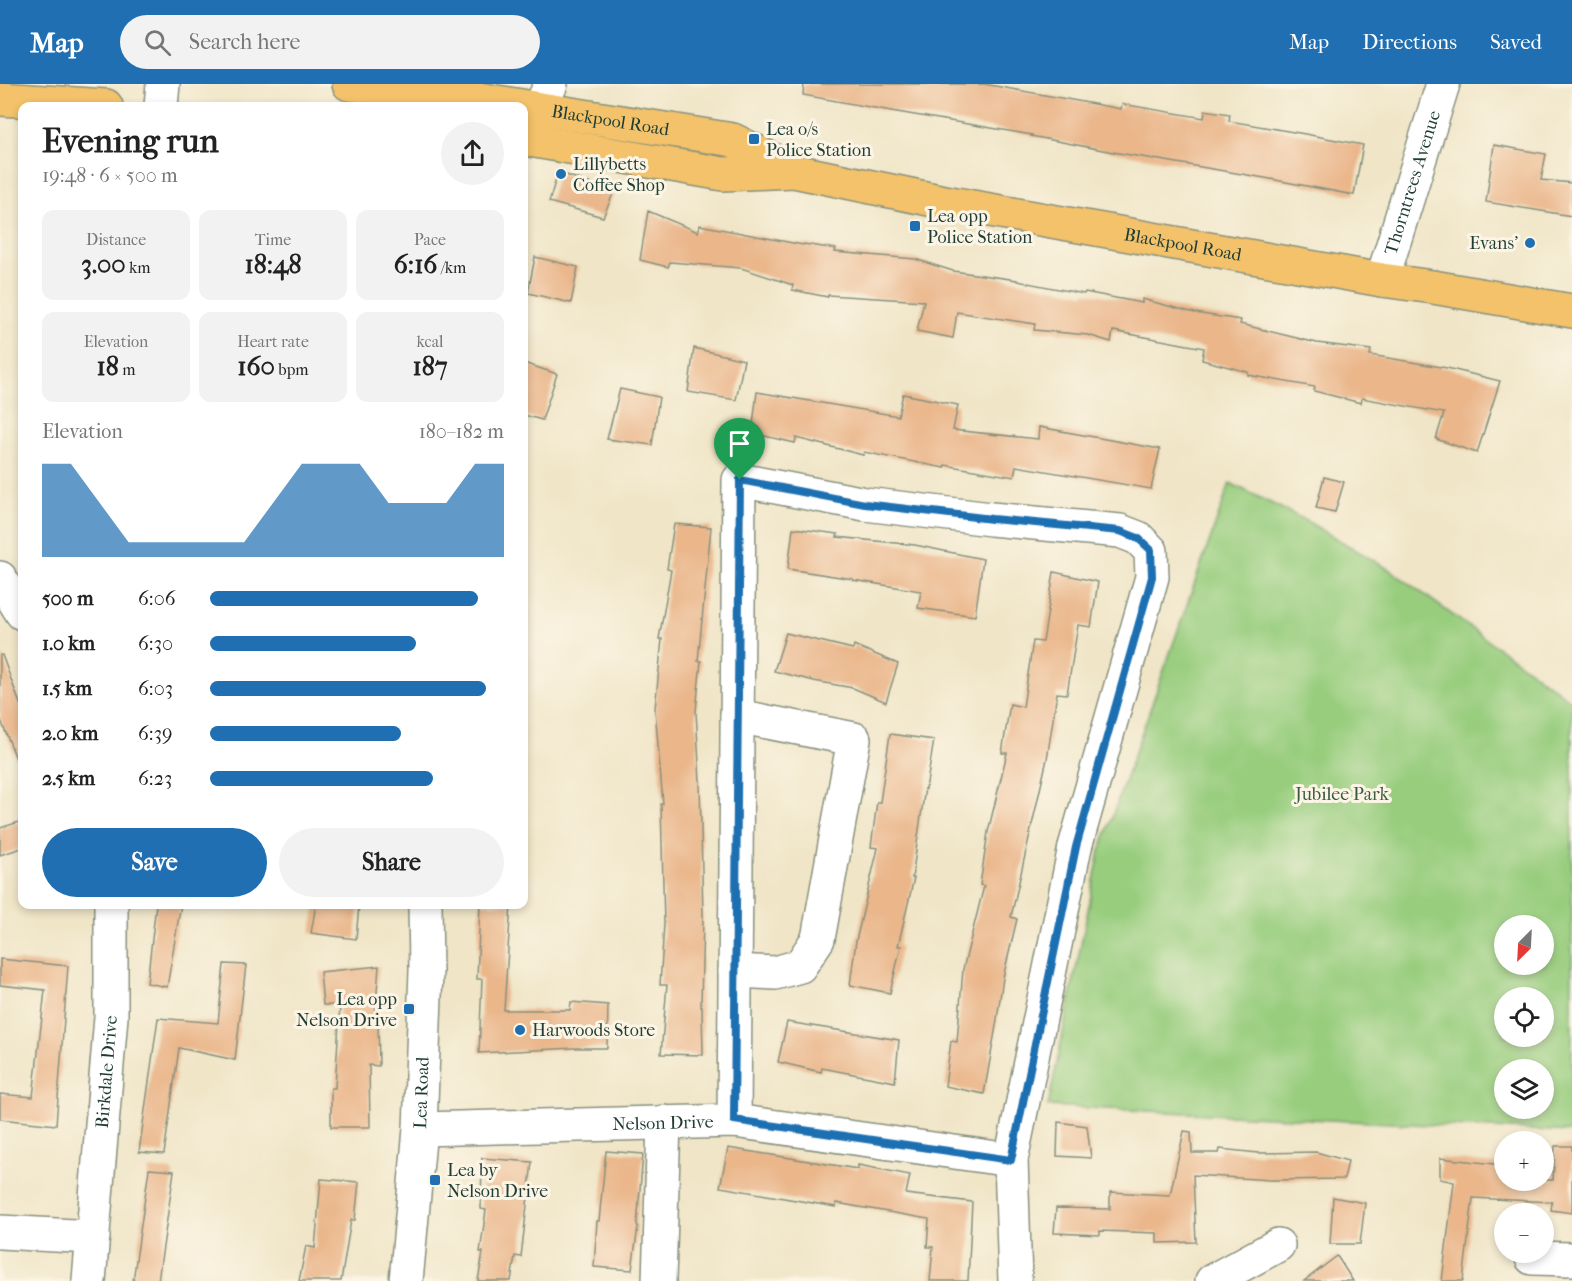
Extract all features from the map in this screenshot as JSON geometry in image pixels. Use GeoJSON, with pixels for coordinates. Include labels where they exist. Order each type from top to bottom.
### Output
{"type":"FeatureCollection","features":[{"type":"Feature","properties":{"kind":"highway","name":"Blackpool Road"},"geometry":{"type":"LineString","coordinates":[[349,84],[447,94],[545,96],[733,140],[794,171]]}},
{"type":"Feature","properties":{"kind":"highway"},"geometry":{"type":"LineString","coordinates":[[0,99],[45,102]]}},
{"type":"Feature","properties":{"kind":"highway","name":"Blackpool Road"},"geometry":{"type":"LineString","coordinates":[[528,143],[723,174],[794,171],[939,201],[1382,280],[1572,311]]}},
{"type":"Feature","properties":{"kind":"street"},"geometry":{"type":"LineString","coordinates":[[161,102],[163,84]]}},
{"type":"Feature","properties":{"kind":"street","name":"Thorntrees Avenue"},"geometry":{"type":"LineString","coordinates":[[1382,280],[1443,84]]}},
{"type":"Feature","properties":{"kind":"street"},"geometry":{"type":"LineString","coordinates":[[528,133],[545,96]]}},
{"type":"Feature","properties":{"kind":"street"},"geometry":{"type":"LineString","coordinates":[[734,1120],[740,480],[865,504],[1120,531],[1138,538],[1151,550],[1152,577],[1076,847],[1011,1160],[1015,1281]]}},
{"type":"Feature","properties":{"kind":"street"},"geometry":{"type":"LineString","coordinates":[[0,578],[18,607]]}},
{"type":"Feature","properties":{"kind":"street"},"geometry":{"type":"LineString","coordinates":[[735,971],[775,973],[800,966],[818,939],[854,739],[737,716]]}},
{"type":"Feature","properties":{"kind":"street","name":"Birkdale Drive"},"geometry":{"type":"LineString","coordinates":[[89,1281],[111,1017],[111,909]]}},
{"type":"Feature","properties":{"kind":"street","name":"Lea Road"},"geometry":{"type":"LineString","coordinates":[[406,1281],[420,1129],[426,971],[425,909]]}},
{"type":"Feature","properties":{"kind":"street","name":"Nelson Drive"},"geometry":{"type":"LineString","coordinates":[[420,1129],[734,1120],[1011,1160]]}},
{"type":"Feature","properties":{"kind":"street"},"geometry":{"type":"LineString","coordinates":[[659,1281],[664,1122]]}},
{"type":"Feature","properties":{"kind":"street"},"geometry":{"type":"LineString","coordinates":[[0,1232],[93,1237]]}},
{"type":"Feature","properties":{"kind":"street"},"geometry":{"type":"LineString","coordinates":[[1212,1281],[1278,1245]]}},
{"type":"Feature","properties":{"kind":"street"},"geometry":{"type":"LineString","coordinates":[[1554,1259],[1572,1259]]}},
{"type":"Feature","properties":{"kind":"green space","name":"Jubilee Park"},"geometry":{"type":"Polygon","coordinates":[[[1230,483],[1303,519],[1390,570],[1572,701],[1572,1132],[1048,1106],[1100,851],[1230,483]]]}},
{"type":"Feature","properties":{"kind":"building"},"geometry":{"type":"Polygon","coordinates":[[[804,84],[984,84],[1121,109],[1122,104],[1204,118],[1205,110],[1230,114],[1229,121],[1363,145],[1354,195],[803,95],[804,84]]]}},
{"type":"Feature","properties":{"kind":"building"},"geometry":{"type":"Polygon","coordinates":[[[1494,145],[1546,154],[1541,180],[1572,183],[1572,216],[1486,202],[1494,145]]]}},
{"type":"Feature","properties":{"kind":"building"},"geometry":{"type":"Polygon","coordinates":[[[558,172],[614,192],[603,217],[549,202],[558,172]]]}},
{"type":"Feature","properties":{"kind":"building"},"geometry":{"type":"Polygon","coordinates":[[[648,211],[698,232],[700,225],[836,249],[835,252],[915,259],[953,271],[1017,280],[1084,294],[1085,292],[1142,303],[1142,299],[1195,313],[1241,320],[1240,324],[1317,343],[1371,350],[1370,355],[1447,368],[1500,381],[1477,453],[1436,439],[1444,413],[1362,398],[1361,403],[1314,391],[1315,387],[1248,375],[1248,372],[1202,360],[1204,348],[1113,331],[1111,342],[1088,335],[1034,330],[1035,324],[957,312],[953,338],[917,331],[924,301],[828,295],[828,297],[792,290],[793,285],[741,268],[670,262],[668,267],[640,260],[648,211]]]}},
{"type":"Feature","properties":{"kind":"building"},"geometry":{"type":"Polygon","coordinates":[[[535,257],[578,267],[571,303],[528,293],[535,257]]]}},
{"type":"Feature","properties":{"kind":"building"},"geometry":{"type":"Polygon","coordinates":[[[694,348],[744,360],[736,400],[688,392],[694,348]]]}},
{"type":"Feature","properties":{"kind":"building"},"geometry":{"type":"Polygon","coordinates":[[[528,364],[557,374],[542,420],[528,416],[528,364]]]}},
{"type":"Feature","properties":{"kind":"building"},"geometry":{"type":"Polygon","coordinates":[[[620,389],[659,397],[652,445],[607,439],[620,389]]]}},
{"type":"Feature","properties":{"kind":"building"},"geometry":{"type":"Polygon","coordinates":[[[757,392],[898,416],[903,394],[958,405],[953,430],[1038,439],[1039,427],[1160,449],[1151,489],[1016,466],[1014,477],[945,465],[944,468],[864,452],[863,455],[796,438],[795,443],[752,433],[757,392]]]}},
{"type":"Feature","properties":{"kind":"building"},"geometry":{"type":"Polygon","coordinates":[[[1324,477],[1344,482],[1335,512],[1316,508],[1324,477]]]}},
{"type":"Feature","properties":{"kind":"building"},"geometry":{"type":"Polygon","coordinates":[[[674,524],[711,527],[698,661],[701,661],[696,711],[703,916],[701,1007],[703,1055],[661,1054],[667,985],[660,985],[664,924],[661,804],[663,804],[655,709],[662,639],[659,639],[671,570],[667,569],[674,524]]]}},
{"type":"Feature","properties":{"kind":"building"},"geometry":{"type":"Polygon","coordinates":[[[793,528],[838,534],[837,537],[915,545],[983,559],[975,616],[918,608],[921,591],[788,569],[793,528]]]}},
{"type":"Feature","properties":{"kind":"building"},"geometry":{"type":"Polygon","coordinates":[[[1054,572],[1098,582],[1091,627],[1078,625],[1067,694],[1057,693],[1047,759],[1011,917],[1017,919],[1003,978],[984,1094],[945,1086],[951,1041],[957,1042],[963,969],[984,886],[980,885],[988,832],[1007,753],[1002,753],[1010,704],[1023,707],[1033,641],[1043,642],[1054,572]]]}},
{"type":"Feature","properties":{"kind":"building"},"geometry":{"type":"Polygon","coordinates":[[[786,633],[853,649],[854,645],[898,664],[886,702],[853,688],[774,671],[786,633]]]}},
{"type":"Feature","properties":{"kind":"building"},"geometry":{"type":"Polygon","coordinates":[[[0,655],[2,655],[18,698],[18,763],[0,718],[0,655]]]}},
{"type":"Feature","properties":{"kind":"building"},"geometry":{"type":"Polygon","coordinates":[[[890,734],[934,740],[925,788],[912,878],[914,878],[890,993],[850,985],[856,941],[878,848],[871,847],[890,734]]]}},
{"type":"Feature","properties":{"kind":"building"},"geometry":{"type":"Polygon","coordinates":[[[18,822],[18,849],[0,855],[0,828],[18,822]]]}},
{"type":"Feature","properties":{"kind":"building"},"geometry":{"type":"Polygon","coordinates":[[[155,909],[180,909],[167,987],[147,983],[155,909]]]}},
{"type":"Feature","properties":{"kind":"building"},"geometry":{"type":"Polygon","coordinates":[[[315,909],[359,909],[356,939],[311,933],[315,909]]]}},
{"type":"Feature","properties":{"kind":"building"},"geometry":{"type":"Polygon","coordinates":[[[480,909],[511,909],[504,1010],[570,1010],[571,1002],[608,1005],[607,1048],[479,1053],[482,979],[477,979],[480,909]]]}},
{"type":"Feature","properties":{"kind":"building"},"geometry":{"type":"Polygon","coordinates":[[[0,959],[68,966],[56,1125],[0,1119],[0,1094],[33,1097],[45,990],[0,985],[0,959]]]}},
{"type":"Feature","properties":{"kind":"building"},"geometry":{"type":"Polygon","coordinates":[[[224,964],[246,965],[235,1060],[179,1048],[164,1154],[139,1152],[158,1018],[218,1023],[224,964]]]}},
{"type":"Feature","properties":{"kind":"building"},"geometry":{"type":"Polygon","coordinates":[[[379,966],[375,1018],[378,1018],[379,1066],[369,1065],[370,1127],[331,1127],[331,1088],[335,1088],[340,1005],[323,1005],[320,972],[379,966]]]}},
{"type":"Feature","properties":{"kind":"building"},"geometry":{"type":"Polygon","coordinates":[[[787,1022],[899,1040],[895,1082],[822,1068],[821,1072],[778,1062],[787,1022]]]}},
{"type":"Feature","properties":{"kind":"building"},"geometry":{"type":"Polygon","coordinates":[[[1058,1122],[1087,1126],[1091,1158],[1057,1156],[1058,1122]]]}},
{"type":"Feature","properties":{"kind":"building"},"geometry":{"type":"Polygon","coordinates":[[[1184,1131],[1191,1132],[1192,1153],[1219,1153],[1220,1149],[1258,1153],[1316,1152],[1348,1161],[1344,1179],[1271,1180],[1193,1175],[1196,1242],[1157,1243],[1157,1233],[1100,1231],[1100,1235],[1054,1233],[1056,1208],[1110,1209],[1110,1192],[1170,1195],[1184,1131]]]}},
{"type":"Feature","properties":{"kind":"building"},"geometry":{"type":"Polygon","coordinates":[[[1555,1146],[1572,1146],[1572,1213],[1554,1210],[1552,1202],[1473,1198],[1463,1281],[1442,1281],[1454,1182],[1440,1179],[1440,1158],[1494,1164],[1494,1191],[1554,1191],[1555,1146]]]}},
{"type":"Feature","properties":{"kind":"building"},"geometry":{"type":"Polygon","coordinates":[[[728,1148],[858,1169],[858,1165],[910,1175],[906,1194],[972,1202],[968,1281],[930,1281],[933,1247],[927,1247],[929,1219],[836,1203],[836,1207],[720,1187],[728,1148]]]}},
{"type":"Feature","properties":{"kind":"building"},"geometry":{"type":"Polygon","coordinates":[[[606,1151],[643,1154],[638,1226],[632,1270],[594,1267],[606,1151]]]}},
{"type":"Feature","properties":{"kind":"building"},"geometry":{"type":"Polygon","coordinates":[[[482,1158],[532,1162],[521,1257],[515,1256],[511,1281],[478,1281],[486,1210],[481,1209],[482,1158]]]}},
{"type":"Feature","properties":{"kind":"building"},"geometry":{"type":"Polygon","coordinates":[[[149,1169],[174,1171],[158,1281],[133,1281],[149,1169]]]}},
{"type":"Feature","properties":{"kind":"building"},"geometry":{"type":"Polygon","coordinates":[[[321,1179],[359,1182],[355,1220],[351,1220],[341,1281],[299,1281],[306,1246],[315,1248],[321,1179]]]}},
{"type":"Feature","properties":{"kind":"building"},"geometry":{"type":"Polygon","coordinates":[[[1333,1197],[1365,1203],[1360,1244],[1330,1244],[1333,1197]]]}},
{"type":"Feature","properties":{"kind":"building"},"geometry":{"type":"Polygon","coordinates":[[[1337,1256],[1353,1281],[1304,1281],[1337,1256]]]}},
{"type":"Feature","properties":{"kind":"place","name":"Lea o/s Police Station"},"geometry":{"type":"Point","coordinates":[754,139]}},
{"type":"Feature","properties":{"kind":"place","name":"Lillybetts Coffee Shop"},"geometry":{"type":"Point","coordinates":[561,174]}},
{"type":"Feature","properties":{"kind":"place","name":"Lea opp Police Station"},"geometry":{"type":"Point","coordinates":[915,226]}},
{"type":"Feature","properties":{"kind":"place","name":"Evans'"},"geometry":{"type":"Point","coordinates":[1530,243]}},
{"type":"Feature","properties":{"kind":"place","name":"Lea opp Nelson Drive"},"geometry":{"type":"Point","coordinates":[409,1009]}},
{"type":"Feature","properties":{"kind":"place","name":"Harwoods Store"},"geometry":{"type":"Point","coordinates":[520,1030]}},
{"type":"Feature","properties":{"kind":"place","name":"Lea by Nelson Drive"},"geometry":{"type":"Point","coordinates":[435,1180]}},
{"type":"Feature","properties":{"kind":"route"},"geometry":{"type":"LineString","coordinates":[[740,480],[865,504],[1120,531],[1138,538],[1151,550],[1152,577],[1076,847],[1011,1160],[734,1120],[740,480]]}}]}
